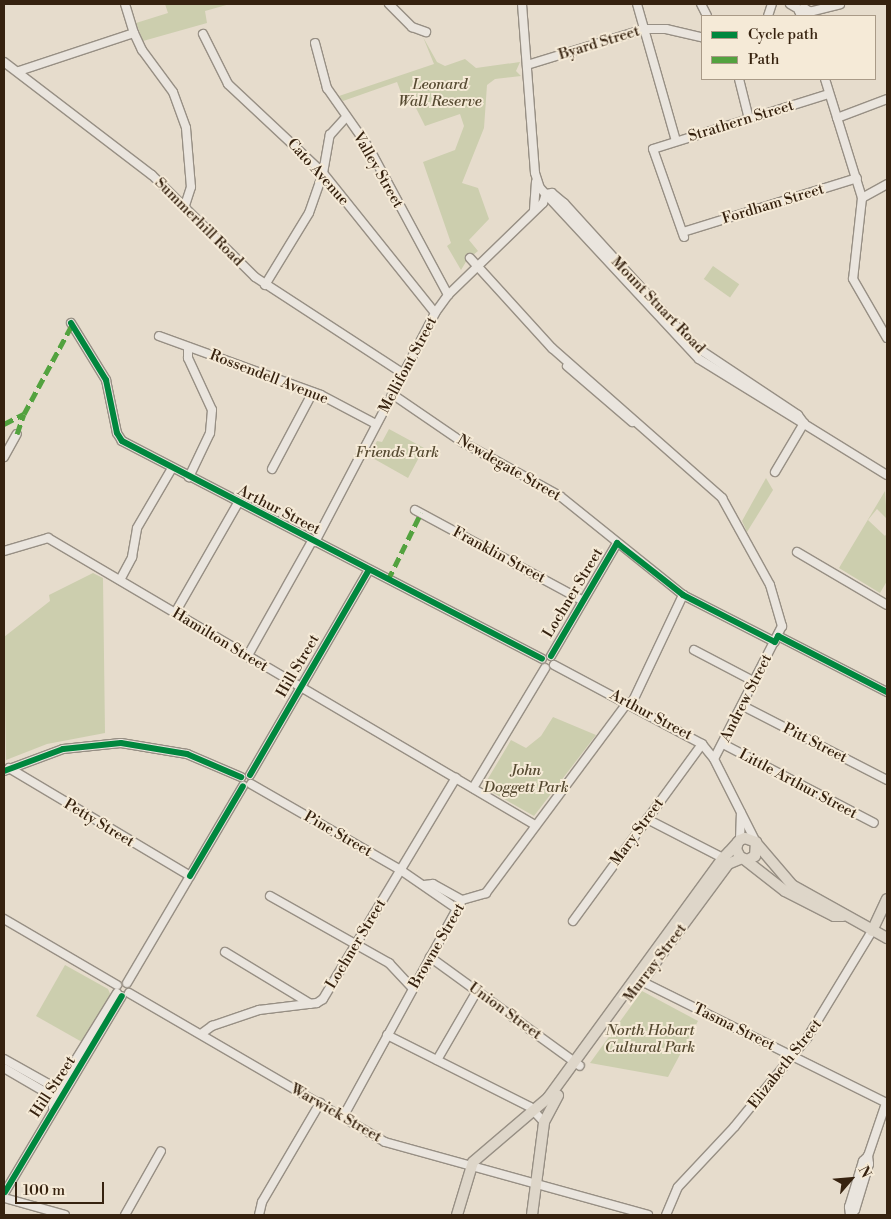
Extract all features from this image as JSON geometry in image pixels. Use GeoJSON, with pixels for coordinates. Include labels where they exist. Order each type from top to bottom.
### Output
{"type":"FeatureCollection","features":[{"type":"Feature","properties":{"kind":"main road"},"geometry":{"type":"LineString","coordinates":[[843,916],[834,916],[785,891],[743,859],[736,851],[739,841],[747,837],[756,843],[792,885],[836,909],[843,916],[887,938]]}},
{"type":"Feature","properties":{"kind":"main road","name":"Murray Street"},"geometry":{"type":"LineString","coordinates":[[532,1215],[544,1122],[551,1105],[577,1064],[723,858],[739,841]]}},
{"type":"Feature","properties":{"kind":"main road"},"geometry":{"type":"LineString","coordinates":[[743,859],[755,856],[756,843]]}},
{"type":"Feature","properties":{"kind":"main road","name":"Murray Street"},"geometry":{"type":"LineString","coordinates":[[638,979],[726,866],[734,858],[743,859]]}},
{"type":"Feature","properties":{"kind":"main road","name":"Elizabeth Street"},"geometry":{"type":"LineString","coordinates":[[872,931],[887,899]]}},
{"type":"Feature","properties":{"kind":"main road","name":"Murray Street"},"geometry":{"type":"LineString","coordinates":[[471,1165],[480,1154],[536,1111],[577,1064]]}},
{"type":"Feature","properties":{"kind":"main road"},"geometry":{"type":"LineString","coordinates":[[457,1215],[471,1165]]}},
{"type":"Feature","properties":{"kind":"street"},"geometry":{"type":"LineString","coordinates":[[125,4],[134,33],[142,50],[173,92],[186,128],[191,187],[185,206]]}},
{"type":"Feature","properties":{"kind":"street"},"geometry":{"type":"LineString","coordinates":[[389,4],[422,31],[416,39]]}},
{"type":"Feature","properties":{"kind":"street"},"geometry":{"type":"LineString","coordinates":[[522,4],[536,180]]}},
{"type":"Feature","properties":{"kind":"street"},"geometry":{"type":"LineString","coordinates":[[637,4],[676,141]]}},
{"type":"Feature","properties":{"kind":"street"},"geometry":{"type":"LineString","coordinates":[[790,4],[804,11],[840,4]]}},
{"type":"Feature","properties":{"kind":"street","name":"Byard Street"},"geometry":{"type":"LineString","coordinates":[[527,65],[645,29],[666,29],[701,37]]}},
{"type":"Feature","properties":{"kind":"street"},"geometry":{"type":"LineString","coordinates":[[19,71],[134,33]]}},
{"type":"Feature","properties":{"kind":"street","name":"Cato Avenue"},"geometry":{"type":"LineString","coordinates":[[203,34],[228,84],[323,173],[435,313]]}},
{"type":"Feature","properties":{"kind":"street","name":"Valley Street"},"geometry":{"type":"LineString","coordinates":[[315,43],[327,88],[369,148],[448,295]]}},
{"type":"Feature","properties":{"kind":"street","name":"Summerhill Road"},"geometry":{"type":"LineString","coordinates":[[4,62],[12,70],[19,71],[30,83],[152,175],[265,284],[402,373]]}},
{"type":"Feature","properties":{"kind":"street"},"geometry":{"type":"LineString","coordinates":[[739,80],[749,119]]}},
{"type":"Feature","properties":{"kind":"street"},"geometry":{"type":"LineString","coordinates":[[825,80],[862,198],[853,279],[887,338]]}},
{"type":"Feature","properties":{"kind":"street","name":"Strathern Street"},"geometry":{"type":"LineString","coordinates":[[685,233],[654,149],[830,94]]}},
{"type":"Feature","properties":{"kind":"street"},"geometry":{"type":"LineString","coordinates":[[837,118],[887,99]]}},
{"type":"Feature","properties":{"kind":"street"},"geometry":{"type":"LineString","coordinates":[[265,284],[303,225],[323,173],[330,135],[346,117]]}},
{"type":"Feature","properties":{"kind":"street","name":"Fordham Street"},"geometry":{"type":"LineString","coordinates":[[685,233],[857,178]]}},
{"type":"Feature","properties":{"kind":"street","name":"Mount Stuart Road"},"geometry":{"type":"LineString","coordinates":[[536,180],[546,194],[552,194],[564,203],[693,344],[798,415],[804,423],[887,475]]}},
{"type":"Feature","properties":{"kind":"street","name":"Mellifont Street"},"geometry":{"type":"LineString","coordinates":[[533,212],[537,202],[536,180]]}},
{"type":"Feature","properties":{"kind":"street"},"geometry":{"type":"LineString","coordinates":[[862,198],[887,184]]}},
{"type":"Feature","properties":{"kind":"street","name":"Mellifont Street"},"geometry":{"type":"LineString","coordinates":[[537,202],[546,194]]}},
{"type":"Feature","properties":{"kind":"street","name":"Mellifont Street"},"geometry":{"type":"LineString","coordinates":[[247,657],[313,541],[435,313],[448,295],[543,203],[546,194]]}},
{"type":"Feature","properties":{"kind":"street"},"geometry":{"type":"LineString","coordinates":[[470,258],[559,354],[650,432],[722,498],[777,601],[782,626],[776,639]]}},
{"type":"Feature","properties":{"kind":"street","name":"Arthur Street"},"geometry":{"type":"LineString","coordinates":[[71,323],[106,380],[119,438],[188,477],[542,659]]}},
{"type":"Feature","properties":{"kind":"street","name":"Rossendell Avenue"},"geometry":{"type":"LineString","coordinates":[[159,336],[313,392],[376,424]]}},
{"type":"Feature","properties":{"kind":"street"},"geometry":{"type":"LineString","coordinates":[[188,347],[188,358],[212,410],[210,434],[188,477]]}},
{"type":"Feature","properties":{"kind":"street"},"geometry":{"type":"LineString","coordinates":[[272,469],[313,392]]}},
{"type":"Feature","properties":{"kind":"street","name":"Newdegate Street"},"geometry":{"type":"LineString","coordinates":[[392,394],[462,442],[560,496],[683,595],[887,692]]}},
{"type":"Feature","properties":{"kind":"street"},"geometry":{"type":"LineString","coordinates":[[775,472],[804,423]]}},
{"type":"Feature","properties":{"kind":"street"},"geometry":{"type":"LineString","coordinates":[[4,457],[17,434]]}},
{"type":"Feature","properties":{"kind":"street"},"geometry":{"type":"LineString","coordinates":[[120,580],[132,558],[137,528],[172,468]]}},
{"type":"Feature","properties":{"kind":"street"},"geometry":{"type":"LineString","coordinates":[[175,613],[238,503]]}},
{"type":"Feature","properties":{"kind":"street","name":"Franklin Street"},"geometry":{"type":"LineString","coordinates":[[415,510],[583,601]]}},
{"type":"Feature","properties":{"kind":"street","name":"Hamilton Street"},"geometry":{"type":"LineString","coordinates":[[4,551],[48,538],[535,825]]}},
{"type":"Feature","properties":{"kind":"street","name":"Lochner Street"},"geometry":{"type":"LineString","coordinates":[[551,656],[617,543]]}},
{"type":"Feature","properties":{"kind":"street"},"geometry":{"type":"LineString","coordinates":[[797,552],[887,605]]}},
{"type":"Feature","properties":{"kind":"street","name":"Hill Street"},"geometry":{"type":"LineString","coordinates":[[250,779],[300,688],[369,570]]}},
{"type":"Feature","properties":{"kind":"street","name":"Browne Street"},"geometry":{"type":"LineString","coordinates":[[343,1117],[412,988],[462,900],[486,893],[535,825],[629,704],[683,595]]}},
{"type":"Feature","properties":{"kind":"street","name":"Andrew Street"},"geometry":{"type":"LineString","coordinates":[[714,759],[776,639]]}},
{"type":"Feature","properties":{"kind":"street"},"geometry":{"type":"LineString","coordinates":[[694,650],[755,682]]}},
{"type":"Feature","properties":{"kind":"street"},"geometry":{"type":"LineString","coordinates":[[473,788],[545,668],[554,665],[551,656],[542,659],[545,668]]}},
{"type":"Feature","properties":{"kind":"street","name":"Arthur Street"},"geometry":{"type":"LineString","coordinates":[[554,665],[702,744],[714,759],[756,843]]}},
{"type":"Feature","properties":{"kind":"street","name":"Pitt Street"},"geometry":{"type":"LineString","coordinates":[[743,706],[887,780]]}},
{"type":"Feature","properties":{"kind":"street"},"geometry":{"type":"LineString","coordinates":[[7,770],[63,749],[121,743],[187,754],[250,779]]}},
{"type":"Feature","properties":{"kind":"street","name":"Mary Street"},"geometry":{"type":"LineString","coordinates":[[573,922],[702,744]]}},
{"type":"Feature","properties":{"kind":"street","name":"Little Arthur Street"},"geometry":{"type":"LineString","coordinates":[[723,744],[874,823]]}},
{"type":"Feature","properties":{"kind":"street","name":"Petty Street"},"geometry":{"type":"LineString","coordinates":[[7,770],[190,876]]}},
{"type":"Feature","properties":{"kind":"street"},"geometry":{"type":"LineString","coordinates":[[241,777],[243,786]]}},
{"type":"Feature","properties":{"kind":"street","name":"Lochner Street"},"geometry":{"type":"LineString","coordinates":[[311,1004],[323,999],[402,871],[456,778]]}},
{"type":"Feature","properties":{"kind":"street"},"geometry":{"type":"LineString","coordinates":[[122,992],[243,786],[250,779]]}},
{"type":"Feature","properties":{"kind":"street","name":"Pine Street"},"geometry":{"type":"LineString","coordinates":[[250,779],[402,871],[457,909]]}},
{"type":"Feature","properties":{"kind":"street","name":"Arthur Street"},"geometry":{"type":"LineString","coordinates":[[739,841],[741,813]]}},
{"type":"Feature","properties":{"kind":"street"},"geometry":{"type":"LineString","coordinates":[[647,818],[723,858]]}},
{"type":"Feature","properties":{"kind":"street","name":"Pine Street"},"geometry":{"type":"LineString","coordinates":[[424,885],[433,884],[462,900]]}},
{"type":"Feature","properties":{"kind":"street"},"geometry":{"type":"LineString","coordinates":[[270,896],[389,963],[412,988]]}},
{"type":"Feature","properties":{"kind":"street","name":"Warwick Street"},"geometry":{"type":"LineString","coordinates":[[4,919],[122,992],[201,1034],[385,1142],[648,1215]]}},
{"type":"Feature","properties":{"kind":"street","name":"Elizabeth Street"},"geometry":{"type":"LineString","coordinates":[[666,1215],[678,1187],[793,1056],[825,1014],[872,931]]}},
{"type":"Feature","properties":{"kind":"street"},"geometry":{"type":"LineString","coordinates":[[225,952],[311,1004]]}},
{"type":"Feature","properties":{"kind":"street","name":"Union Street"},"geometry":{"type":"LineString","coordinates":[[430,957],[577,1064]]}},
{"type":"Feature","properties":{"kind":"street","name":"Tasma Street"},"geometry":{"type":"LineString","coordinates":[[638,979],[887,1103]]}},
{"type":"Feature","properties":{"kind":"street"},"geometry":{"type":"LineString","coordinates":[[437,1060],[477,991]]}},
{"type":"Feature","properties":{"kind":"street","name":"Hill Street"},"geometry":{"type":"LineString","coordinates":[[5,1196],[53,1108],[57,1099],[57,1090],[122,992]]}},
{"type":"Feature","properties":{"kind":"street","name":"Hill Street"},"geometry":{"type":"LineString","coordinates":[[57,1099],[65,1094],[122,992]]}},
{"type":"Feature","properties":{"kind":"street"},"geometry":{"type":"LineString","coordinates":[[201,1034],[212,1026],[266,1008],[311,1004]]}},
{"type":"Feature","properties":{"kind":"street"},"geometry":{"type":"LineString","coordinates":[[387,1035],[536,1111],[544,1122]]}},
{"type":"Feature","properties":{"kind":"street"},"geometry":{"type":"LineString","coordinates":[[4,1059],[65,1094]]}},
{"type":"Feature","properties":{"kind":"street"},"geometry":{"type":"LineString","coordinates":[[4,1068],[57,1099]]}},
{"type":"Feature","properties":{"kind":"street"},"geometry":{"type":"LineString","coordinates":[[259,1215],[262,1202],[320,1103]]}},
{"type":"Feature","properties":{"kind":"street"},"geometry":{"type":"LineString","coordinates":[[850,1215],[855,1210],[867,1172],[868,1156],[887,1103]]}},
{"type":"Feature","properties":{"kind":"street"},"geometry":{"type":"LineString","coordinates":[[125,1215],[161,1151]]}},
{"type":"Feature","properties":{"kind":"street"},"geometry":{"type":"LineString","coordinates":[[5,1196],[66,1215]]}},
{"type":"Feature","properties":{"kind":"green space"},"geometry":{"type":"Polygon","coordinates":[[[165,4],[230,4],[205,11],[207,23],[143,41],[136,23],[168,13],[165,4]]]}},
{"type":"Feature","properties":{"kind":"green space","name":"Leonard Wall Reserve"},"geometry":{"type":"Polygon","coordinates":[[[423,37],[437,62],[445,66],[465,59],[476,68],[520,62],[516,71],[521,76],[495,79],[487,85],[484,128],[462,183],[478,188],[489,219],[469,240],[478,251],[467,260],[461,270],[447,246],[451,243],[423,162],[455,150],[464,126],[460,114],[425,126],[410,96],[403,98],[397,82],[343,101],[339,96],[434,64],[423,37]]]}},
{"type":"Feature","properties":{"kind":"green space"},"geometry":{"type":"Polygon","coordinates":[[[713,266],[739,284],[730,297],[704,279],[713,266]]]}},
{"type":"Feature","properties":{"kind":"green space","name":"Friends Park"},"geometry":{"type":"Polygon","coordinates":[[[389,429],[424,448],[408,478],[369,456],[377,441],[382,442],[389,429]]]}},
{"type":"Feature","properties":{"kind":"green space"},"geometry":{"type":"Polygon","coordinates":[[[766,478],[773,490],[747,532],[742,521],[766,478]]]}},
{"type":"Feature","properties":{"kind":"green space"},"geometry":{"type":"Polygon","coordinates":[[[885,491],[887,519],[877,509],[868,520],[885,536],[887,533],[887,581],[880,593],[839,568],[885,491]]]}},
{"type":"Feature","properties":{"kind":"green space"},"geometry":{"type":"Polygon","coordinates":[[[93,573],[103,578],[105,733],[47,744],[6,760],[4,637],[50,601],[49,595],[93,573]]]}},
{"type":"Feature","properties":{"kind":"green space","name":"John Doggett Park"},"geometry":{"type":"Polygon","coordinates":[[[553,717],[596,735],[534,816],[483,787],[511,740],[526,748],[541,736],[553,717]]]}},
{"type":"Feature","properties":{"kind":"green space"},"geometry":{"type":"Polygon","coordinates":[[[65,965],[108,989],[111,996],[82,1042],[36,1016],[65,965]]]}},
{"type":"Feature","properties":{"kind":"green space","name":"North Hobart Cultural Park"},"geometry":{"type":"Polygon","coordinates":[[[642,991],[698,1021],[668,1077],[590,1063],[642,991]]]}},
{"type":"Feature","properties":{"kind":"marked path"},"geometry":{"type":"LineString","coordinates":[[17,434],[24,414],[72,325]]}},
{"type":"Feature","properties":{"kind":"marked path"},"geometry":{"type":"LineString","coordinates":[[4,424],[24,414]]}},
{"type":"Feature","properties":{"kind":"marked path"},"geometry":{"type":"LineString","coordinates":[[388,580],[421,513]]}},
{"type":"Feature","properties":{"kind":"cycle path"},"geometry":{"type":"LineString","coordinates":[[71,323],[106,380],[117,433],[122,441],[542,659]]}},
{"type":"Feature","properties":{"kind":"cycle path"},"geometry":{"type":"LineString","coordinates":[[551,656],[617,543],[683,595],[775,642],[778,636],[887,692]]}},
{"type":"Feature","properties":{"kind":"cycle path"},"geometry":{"type":"LineString","coordinates":[[250,775],[369,570]]}},
{"type":"Feature","properties":{"kind":"cycle path"},"geometry":{"type":"LineString","coordinates":[[4,771],[63,749],[121,743],[187,754],[241,777]]}},
{"type":"Feature","properties":{"kind":"cycle path"},"geometry":{"type":"LineString","coordinates":[[190,876],[243,786]]}},
{"type":"Feature","properties":{"kind":"cycle path"},"geometry":{"type":"LineString","coordinates":[[5,1192],[122,996]]}}]}
